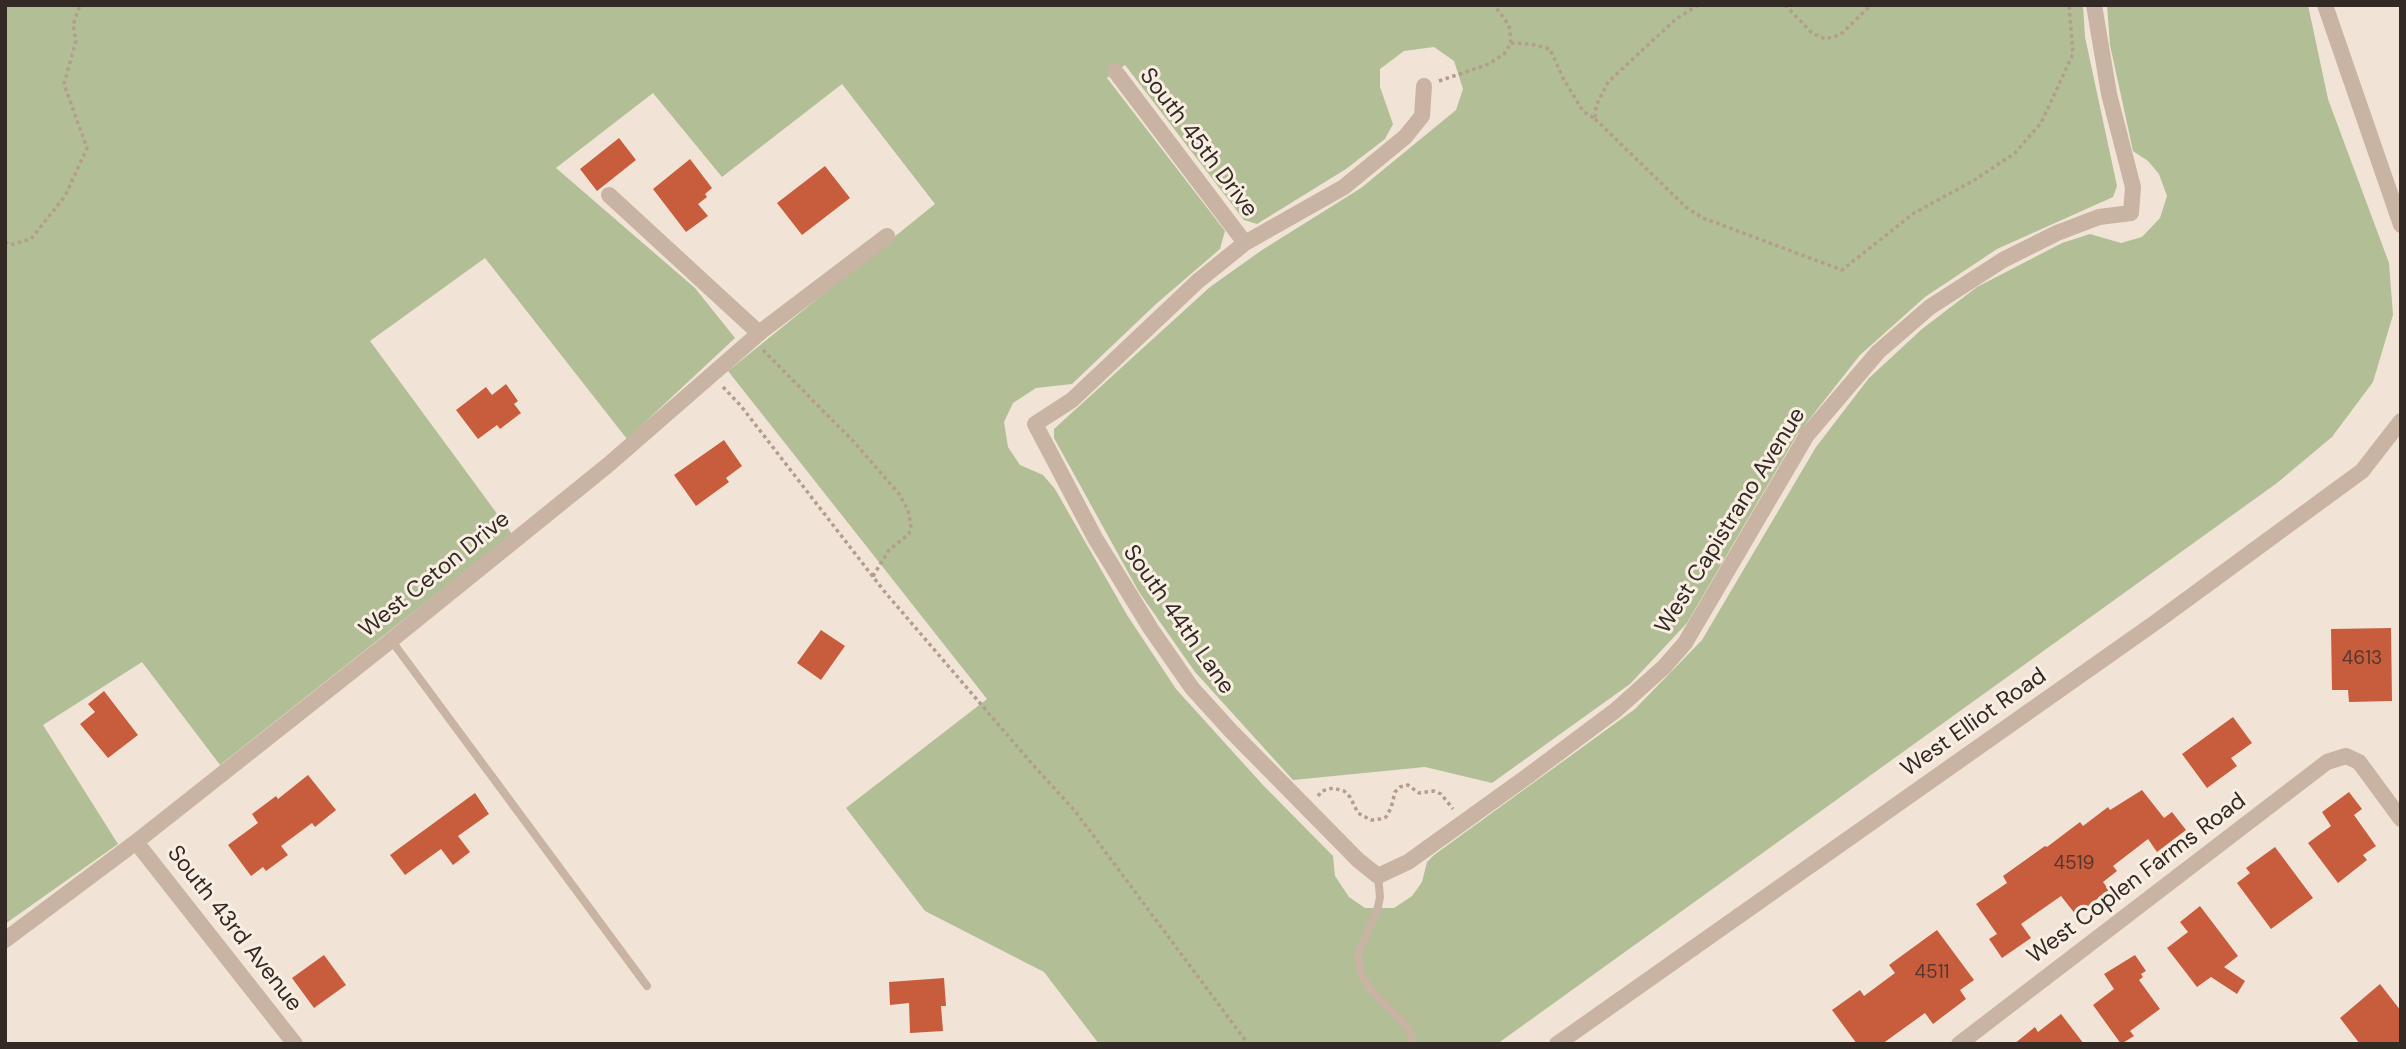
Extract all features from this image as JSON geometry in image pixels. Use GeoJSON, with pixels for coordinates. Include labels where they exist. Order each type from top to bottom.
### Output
{"type":"FeatureCollection","features":[{"type":"Feature","properties":{"kind":"street","name":"West Capistrano Avenue"},"geometry":{"type":"LineString","coordinates":[[1378,876],[1408,862],[1525,778],[1616,710],[1664,667],[1685,643],[1807,435],[1878,352],[1930,307],[2003,260],[2057,233],[2099,217],[2131,213],[2131,181],[2109,94],[2094,5]]}},
{"type":"Feature","properties":{"kind":"street"},"geometry":{"type":"LineString","coordinates":[[2325,5],[2401,225]]}},
{"type":"Feature","properties":{"kind":"street","name":"South 45th Drive"},"geometry":{"type":"LineString","coordinates":[[1115,71],[1245,243]]}},
{"type":"Feature","properties":{"kind":"street"},"geometry":{"type":"LineString","coordinates":[[1245,243],[1344,187],[1405,137],[1422,116],[1424,86]]}},
{"type":"Feature","properties":{"kind":"street"},"geometry":{"type":"LineString","coordinates":[[609,195],[755,336]]}},
{"type":"Feature","properties":{"kind":"street","name":"West Ceton Drive"},"geometry":{"type":"LineString","coordinates":[[5,940],[136,842],[390,640],[608,465],[755,336],[887,236]]}},
{"type":"Feature","properties":{"kind":"street","name":"South 44th Lane"},"geometry":{"type":"LineString","coordinates":[[1245,243],[1198,281],[1072,400],[1035,424],[1095,538],[1151,629],[1192,688],[1357,860],[1378,876]]}},
{"type":"Feature","properties":{"kind":"street","name":"West Elliot Road"},"geometry":{"type":"LineString","coordinates":[[1557,1044],[2156,622],[2362,471],[2401,421]]}},
{"type":"Feature","properties":{"kind":"street","name":"West Coplen Farms Road"},"geometry":{"type":"LineString","coordinates":[[1959,1044],[2327,762],[2346,755],[2359,762],[2401,819]]}},
{"type":"Feature","properties":{"kind":"street","name":"South 43rd Avenue"},"geometry":{"type":"LineString","coordinates":[[136,842],[295,1044]]}},
{"type":"Feature","properties":{"kind":"lane"},"geometry":{"type":"LineString","coordinates":[[390,640],[647,986]]}},
{"type":"Feature","properties":{"kind":"lane"},"geometry":{"type":"LineString","coordinates":[[1378,876],[1378,907],[1358,955],[1361,974],[1370,989],[1407,1026],[1412,1044]]}},
{"type":"Feature","properties":{"kind":"path"},"geometry":{"type":"LineString","coordinates":[[5,242],[10,245],[31,239],[65,196],[87,148],[64,84],[76,41],[73,25],[80,5]]}},
{"type":"Feature","properties":{"kind":"path"},"geometry":{"type":"LineString","coordinates":[[1424,86],[1489,64],[1504,54],[1511,43],[1509,25],[1494,5]]}},
{"type":"Feature","properties":{"kind":"path"},"geometry":{"type":"LineString","coordinates":[[1595,119],[1597,106],[1608,82],[1676,19],[1698,5]]}},
{"type":"Feature","properties":{"kind":"path"},"geometry":{"type":"LineString","coordinates":[[1785,5],[1812,33],[1825,38],[1840,34],[1871,5]]}},
{"type":"Feature","properties":{"kind":"path"},"geometry":{"type":"LineString","coordinates":[[1511,43],[1550,49],[1583,111],[1595,119],[1687,208],[1703,218],[1842,270],[1914,213],[1973,181],[2015,153],[2041,123],[2073,54],[2069,5]]}},
{"type":"Feature","properties":{"kind":"path"},"geometry":{"type":"LineString","coordinates":[[755,336],[855,443],[899,495],[908,510],[911,525],[908,534],[889,550],[873,576]]}},
{"type":"Feature","properties":{"kind":"path"},"geometry":{"type":"LineString","coordinates":[[711,374],[741,406],[873,576],[1075,811],[1248,1044]]}},
{"type":"Feature","properties":{"kind":"path"},"geometry":{"type":"LineString","coordinates":[[1306,808],[1322,791],[1333,788],[1344,791],[1358,813],[1371,820],[1380,819],[1387,817],[1395,792],[1400,786],[1408,785],[1419,793],[1434,791],[1441,794],[1463,822]]}},
{"type":"Feature","properties":{"kind":"green space"},"geometry":{"type":"Polygon","coordinates":[[[5,5],[2083,5],[2085,37],[2117,186],[2113,197],[1997,249],[1925,297],[1860,355],[1797,435],[1687,623],[1630,684],[1492,783],[1425,767],[1293,780],[1195,672],[1139,592],[1054,438],[1054,429],[1210,287],[1262,250],[1361,188],[1456,110],[1463,89],[1454,61],[1434,47],[1404,51],[1380,69],[1380,87],[1393,124],[1385,139],[1346,169],[1257,224],[1244,220],[1125,65],[1107,78],[1225,231],[1220,249],[1156,304],[1072,384],[1036,388],[1013,403],[1004,422],[1008,447],[1020,465],[1043,475],[1055,489],[1127,615],[1176,689],[1262,784],[1333,856],[1335,876],[1349,897],[1365,908],[1394,908],[1412,896],[1422,882],[1427,862],[1434,855],[1635,709],[1702,640],[1816,447],[1869,378],[1922,329],[1977,287],[2062,243],[2090,234],[2121,243],[2142,237],[2160,218],[2167,196],[2159,174],[2148,161],[2133,151],[2110,45],[2107,5],[2308,5],[2328,99],[2389,263],[2393,315],[2373,382],[2332,437],[2277,483],[1497,1044],[1099,1044],[1044,972],[925,911],[846,808],[987,699],[728,371],[935,204],[842,84],[722,177],[653,93],[556,168],[695,288],[735,338],[627,439],[485,258],[370,341],[512,534],[220,765],[142,662],[43,725],[118,844],[5,924],[5,5]]]}},
{"type":"Feature","properties":{"kind":"building"},"geometry":{"type":"Polygon","coordinates":[[[619,138],[636,160],[597,191],[580,169],[619,138]]]}},
{"type":"Feature","properties":{"kind":"building"},"geometry":{"type":"Polygon","coordinates":[[[690,159],[712,188],[705,194],[707,197],[698,204],[708,216],[686,232],[653,189],[690,159]]]}},
{"type":"Feature","properties":{"kind":"building"},"geometry":{"type":"Polygon","coordinates":[[[825,166],[850,198],[802,235],[777,203],[825,166]]]}},
{"type":"Feature","properties":{"kind":"building"},"geometry":{"type":"Polygon","coordinates":[[[506,384],[518,401],[514,404],[521,413],[500,429],[497,425],[478,439],[456,410],[486,387],[492,395],[506,384]]]}},
{"type":"Feature","properties":{"kind":"building"},"geometry":{"type":"Polygon","coordinates":[[[724,440],[742,466],[726,478],[729,482],[696,506],[674,475],[724,440]]]}},
{"type":"Feature","properties":{"kind":"building"},"geometry":{"type":"Polygon","coordinates":[[[2391,628],[2392,701],[2349,702],[2348,690],[2332,690],[2331,629],[2391,628]]]}},
{"type":"Feature","properties":{"kind":"building"},"geometry":{"type":"Polygon","coordinates":[[[821,630],[845,646],[821,680],[797,663],[821,630]]]}},
{"type":"Feature","properties":{"kind":"building"},"geometry":{"type":"Polygon","coordinates":[[[104,691],[138,735],[108,758],[80,724],[95,712],[88,704],[104,691]]]}},
{"type":"Feature","properties":{"kind":"building"},"geometry":{"type":"Polygon","coordinates":[[[2233,717],[2252,743],[2231,758],[2237,766],[2207,788],[2182,754],[2233,717]]]}},
{"type":"Feature","properties":{"kind":"building"},"geometry":{"type":"Polygon","coordinates":[[[308,775],[336,810],[315,827],[312,823],[281,846],[288,855],[266,871],[263,867],[251,876],[228,845],[258,823],[252,814],[276,796],[278,799],[308,775]]]}},
{"type":"Feature","properties":{"kind":"building"},"geometry":{"type":"Polygon","coordinates":[[[2142,790],[2164,818],[2172,812],[2186,830],[2157,852],[2148,839],[2113,866],[2117,871],[2103,882],[2109,890],[2076,915],[2061,896],[2021,924],[2031,938],[2002,958],[1989,939],[1997,934],[1976,904],[2007,883],[2003,876],[2045,846],[2080,822],[2083,826],[2108,807],[2110,810],[2142,790]]]}},
{"type":"Feature","properties":{"kind":"building"},"geometry":{"type":"Polygon","coordinates":[[[2349,792],[2362,809],[2354,815],[2376,846],[2363,855],[2367,860],[2338,883],[2308,843],[2331,826],[2322,812],[2349,792]]]}},
{"type":"Feature","properties":{"kind":"building"},"geometry":{"type":"Polygon","coordinates":[[[475,793],[489,814],[458,836],[470,852],[453,865],[441,849],[405,875],[390,855],[475,793]]]}},
{"type":"Feature","properties":{"kind":"building"},"geometry":{"type":"Polygon","coordinates":[[[2275,847],[2313,898],[2271,929],[2237,883],[2250,873],[2246,868],[2275,847]]]}},
{"type":"Feature","properties":{"kind":"building"},"geometry":{"type":"Polygon","coordinates":[[[2200,906],[2238,956],[2224,967],[2245,981],[2237,994],[2211,977],[2197,987],[2167,948],[2188,932],[2180,922],[2200,906]]]}},
{"type":"Feature","properties":{"kind":"building"},"geometry":{"type":"Polygon","coordinates":[[[1937,930],[1974,980],[1960,990],[1966,999],[1933,1024],[1925,1013],[1882,1044],[1857,1044],[1832,1010],[1860,990],[1864,996],[1895,973],[1889,965],[1937,930]]]}},
{"type":"Feature","properties":{"kind":"building"},"geometry":{"type":"Polygon","coordinates":[[[324,955],[346,985],[314,1008],[292,978],[324,955]]]}},
{"type":"Feature","properties":{"kind":"building"},"geometry":{"type":"Polygon","coordinates":[[[2135,955],[2146,971],[2141,974],[2143,977],[2139,980],[2160,1009],[2130,1031],[2134,1036],[2121,1044],[2093,1005],[2114,989],[2104,974],[2135,955]]]}},
{"type":"Feature","properties":{"kind":"building"},"geometry":{"type":"Polygon","coordinates":[[[944,978],[946,1006],[941,1006],[943,1031],[910,1033],[909,1003],[890,1005],[889,982],[944,978]]]}},
{"type":"Feature","properties":{"kind":"building"},"geometry":{"type":"Polygon","coordinates":[[[2380,984],[2401,1011],[2401,1044],[2360,1044],[2340,1018],[2380,984]]]}},
{"type":"Feature","properties":{"kind":"building"},"geometry":{"type":"Polygon","coordinates":[[[2061,1014],[2084,1044],[2014,1044],[2035,1027],[2038,1032],[2061,1014]]]}}]}
